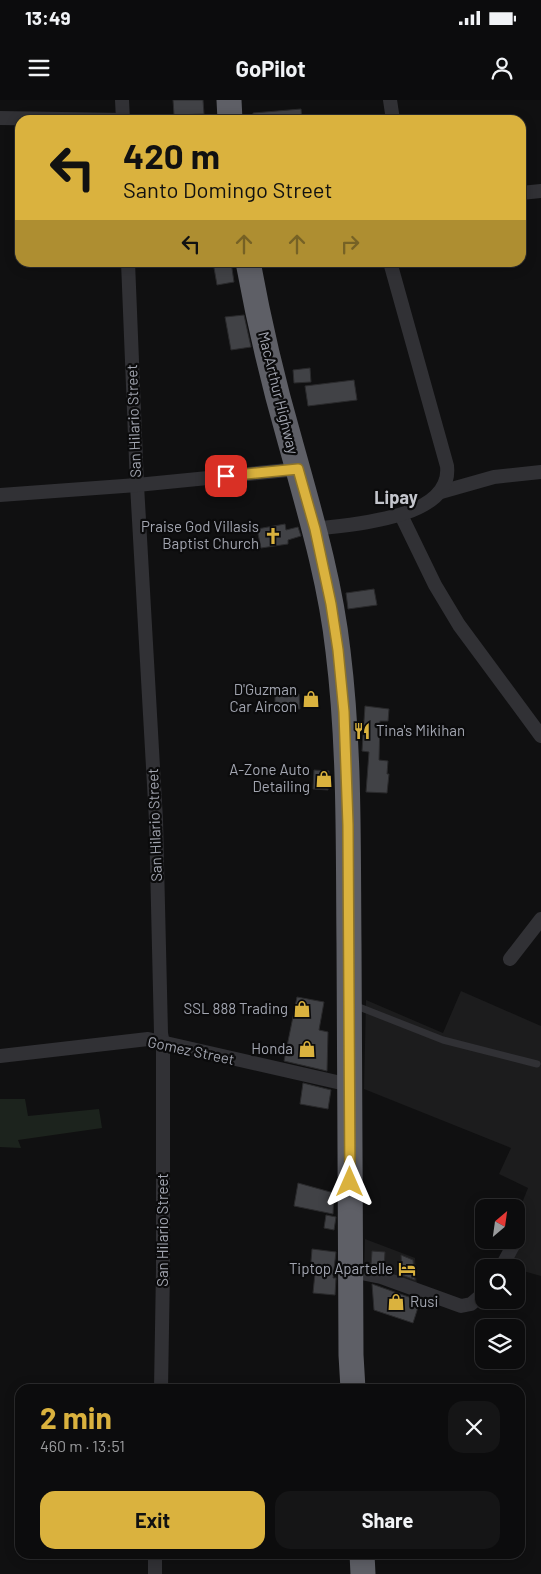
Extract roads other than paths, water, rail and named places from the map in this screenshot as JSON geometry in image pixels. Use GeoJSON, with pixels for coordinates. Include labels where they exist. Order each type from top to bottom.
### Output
{"type":"FeatureCollection","features":[{"type":"Feature","properties":{"kind":"highway"},"geometry":{"type":"LineString","coordinates":[[229,100],[230,115]]}},
{"type":"Feature","properties":{"kind":"highway","name":"MacArthur Highway"},"geometry":{"type":"LineString","coordinates":[[249,267],[270,366],[315,529],[331,604],[344,712],[348,816],[350,1271],[353,1384]]}},
{"type":"Feature","properties":{"kind":"highway"},"geometry":{"type":"LineString","coordinates":[[362,1559],[363,1574]]}},
{"type":"Feature","properties":{"kind":"street"},"geometry":{"type":"LineString","coordinates":[[122,100],[123,115]]}},
{"type":"Feature","properties":{"kind":"street"},"geometry":{"type":"LineString","coordinates":[[390,100],[392,115]]}},
{"type":"Feature","properties":{"kind":"street"},"geometry":{"type":"LineString","coordinates":[[0,118],[15,118]]}},
{"type":"Feature","properties":{"kind":"street"},"geometry":{"type":"LineString","coordinates":[[526,192],[541,191]]}},
{"type":"Feature","properties":{"kind":"street","name":"San Hilario Street"},"geometry":{"type":"LineString","coordinates":[[128,267],[137,485],[156,820],[161,1033],[163,1044],[161,1384]]}},
{"type":"Feature","properties":{"kind":"street"},"geometry":{"type":"LineString","coordinates":[[391,267],[447,466],[448,475],[440,492]]}},
{"type":"Feature","properties":{"kind":"street"},"geometry":{"type":"LineString","coordinates":[[0,494],[137,485],[298,469]]}},
{"type":"Feature","properties":{"kind":"street"},"geometry":{"type":"LineString","coordinates":[[315,529],[402,515],[424,504],[440,492],[494,476],[541,472]]}},
{"type":"Feature","properties":{"kind":"street"},"geometry":{"type":"LineString","coordinates":[[402,515],[435,585],[460,625],[541,736]]}},
{"type":"Feature","properties":{"kind":"street"},"geometry":{"type":"LineString","coordinates":[[510,959],[541,919]]}},
{"type":"Feature","properties":{"kind":"street","name":"Gomez Street"},"geometry":{"type":"LineString","coordinates":[[0,1056],[148,1039],[350,1086]]}},
{"type":"Feature","properties":{"kind":"street"},"geometry":{"type":"LineString","coordinates":[[350,1271],[381,1277],[461,1306],[471,1304],[475,1301]]}},
{"type":"Feature","properties":{"kind":"street"},"geometry":{"type":"LineString","coordinates":[[155,1559],[155,1574]]}},
{"type":"Feature","properties":{"kind":"lane"},"geometry":{"type":"LineString","coordinates":[[350,1003],[443,1040],[537,1064]]}},
{"type":"Feature","properties":{"kind":"place","name":"Praise God Villasis Baptist Church"},"geometry":{"type":"Point","coordinates":[273,536]}},
{"type":"Feature","properties":{"kind":"place","name":"D'Guzman Car Aircon"},"geometry":{"type":"Point","coordinates":[311,699]}},
{"type":"Feature","properties":{"kind":"place","name":"Tina's Mikihan"},"geometry":{"type":"Point","coordinates":[362,731]}},
{"type":"Feature","properties":{"kind":"place","name":"A-Zone Auto Detailing"},"geometry":{"type":"Point","coordinates":[324,779]}},
{"type":"Feature","properties":{"kind":"place","name":"SSL 888 Trading"},"geometry":{"type":"Point","coordinates":[302,1009]}},
{"type":"Feature","properties":{"kind":"place","name":"Honda"},"geometry":{"type":"Point","coordinates":[307,1049]}},
{"type":"Feature","properties":{"kind":"place","name":"Tiptop Apartelle"},"geometry":{"type":"Point","coordinates":[407,1269]}},
{"type":"Feature","properties":{"kind":"place","name":"Rusi"},"geometry":{"type":"Point","coordinates":[396,1302]}},
{"type":"Feature","properties":{"kind":"district","name":"Lipay"},"geometry":{"type":"Point","coordinates":[396,498]}}]}
